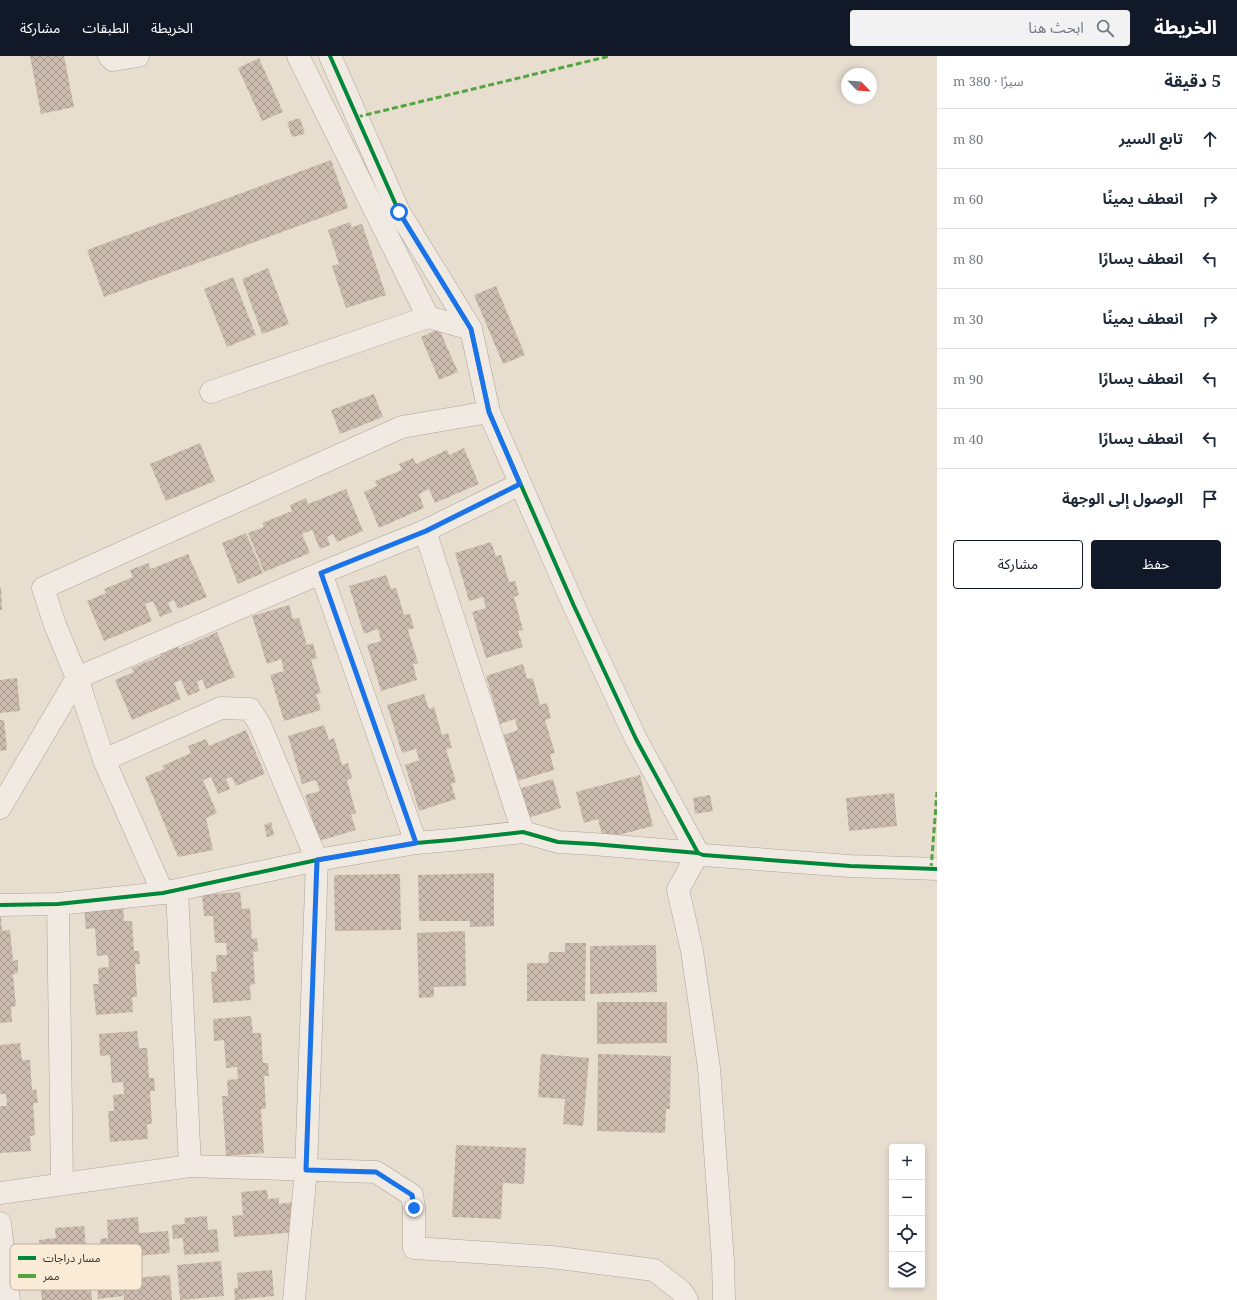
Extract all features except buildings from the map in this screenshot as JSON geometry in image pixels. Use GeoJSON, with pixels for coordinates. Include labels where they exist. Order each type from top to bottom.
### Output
{"type":"FeatureCollection","features":[{"type":"Feature","properties":{"kind":"street"},"geometry":{"type":"LineString","coordinates":[[109,56],[113,60],[138,56]]}},
{"type":"Feature","properties":{"kind":"street"},"geometry":{"type":"LineString","coordinates":[[298,56],[428,317]]}},
{"type":"Feature","properties":{"kind":"street"},"geometry":{"type":"LineString","coordinates":[[330,56],[399,212],[471,329],[489,412],[520,484],[574,606],[636,739],[698,853]]}},
{"type":"Feature","properties":{"kind":"street"},"geometry":{"type":"LineString","coordinates":[[211,392],[428,317],[471,329]]}},
{"type":"Feature","properties":{"kind":"street"},"geometry":{"type":"LineString","coordinates":[[190,1166],[170,892],[104,760],[77,678],[54,625],[43,588],[402,427],[489,412]]}},
{"type":"Feature","properties":{"kind":"street"},"geometry":{"type":"LineString","coordinates":[[0,808],[77,678],[321,573],[426,531],[520,484]]}},
{"type":"Feature","properties":{"kind":"street"},"geometry":{"type":"LineString","coordinates":[[426,531],[523,832]]}},
{"type":"Feature","properties":{"kind":"street"},"geometry":{"type":"LineString","coordinates":[[321,573],[416,843]]}},
{"type":"Feature","properties":{"kind":"street"},"geometry":{"type":"LineString","coordinates":[[104,760],[220,708],[250,709],[260,725],[317,860],[306,1170],[294,1300]]}},
{"type":"Feature","properties":{"kind":"street"},"geometry":{"type":"LineString","coordinates":[[0,905],[58,904],[170,892],[317,860],[416,843],[523,832],[558,842],[698,853],[703,855],[850,866],[937,869]]}},
{"type":"Feature","properties":{"kind":"street"},"geometry":{"type":"LineString","coordinates":[[698,853],[678,890],[692,950],[709,1068],[723,1261],[724,1300]]}},
{"type":"Feature","properties":{"kind":"street"},"geometry":{"type":"LineString","coordinates":[[58,904],[62,1184]]}},
{"type":"Feature","properties":{"kind":"street"},"geometry":{"type":"LineString","coordinates":[[0,1193],[190,1166],[376,1172],[412,1195],[414,1208],[414,1248],[551,1257],[654,1270],[681,1291],[687,1300]]}},
{"type":"Feature","properties":{"kind":"street"},"geometry":{"type":"LineString","coordinates":[[0,1223],[9,1300]]}},
{"type":"Feature","properties":{"kind":"marked path"},"geometry":{"type":"LineString","coordinates":[[357,117],[610,56]]}},
{"type":"Feature","properties":{"kind":"marked path"},"geometry":{"type":"LineString","coordinates":[[931,869],[937,792]]}},
{"type":"Feature","properties":{"kind":"cycle path"},"geometry":{"type":"LineString","coordinates":[[330,56],[399,212],[471,329],[489,412],[574,606],[636,739],[698,853]]}},
{"type":"Feature","properties":{"kind":"cycle path"},"geometry":{"type":"LineString","coordinates":[[0,905],[58,904],[163,893],[317,860],[416,843],[523,832],[558,842],[698,853],[703,855],[850,866],[937,869]]}},
{"type":"Feature","properties":{"kind":"route"},"geometry":{"type":"LineString","coordinates":[[399,212],[471,329],[489,412],[520,484],[426,531],[321,573],[416,843],[317,860],[306,1170],[376,1172],[412,1195],[414,1208]]}}]}
